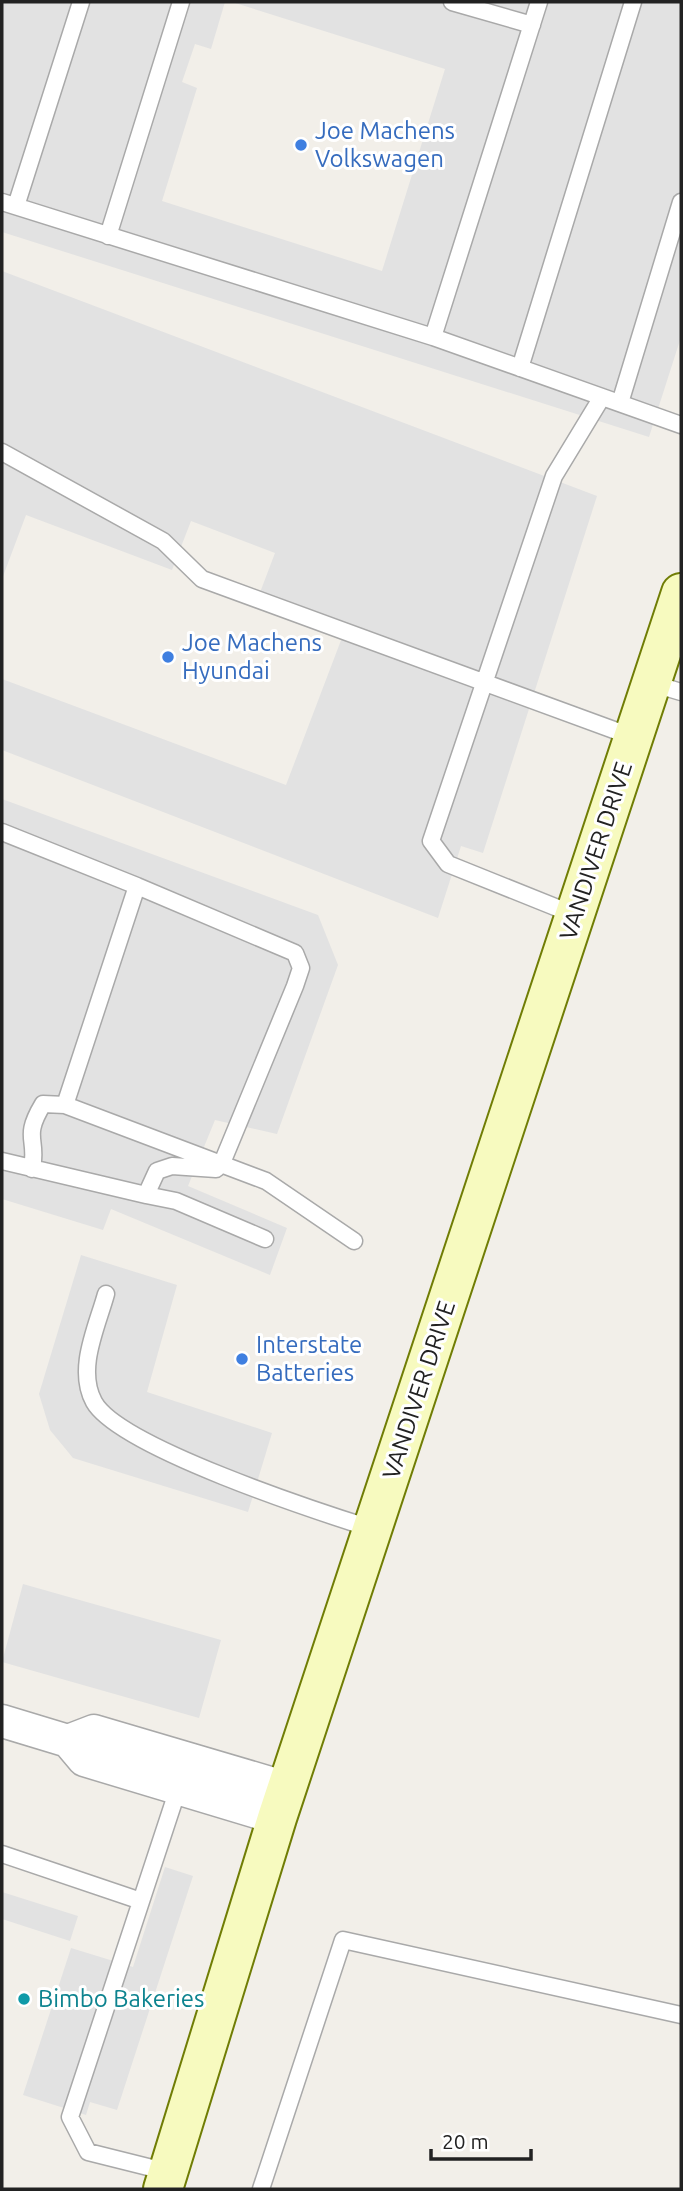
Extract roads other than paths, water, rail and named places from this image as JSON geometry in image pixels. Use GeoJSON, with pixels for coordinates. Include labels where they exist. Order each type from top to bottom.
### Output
{"type":"FeatureCollection","features":[{"type":"Feature","properties":{"kind":"main road","name":"VANDIVER DRIVE"},"geometry":{"type":"LineString","coordinates":[[166,2181],[282,1803],[634,737],[666,688],[681,593]]}},
{"type":"Feature","properties":{"kind":"street"},"geometry":{"type":"LineString","coordinates":[[2,1721],[68,1741],[84,1760],[178,1788],[282,1803]]}},
{"type":"Feature","properties":{"kind":"street"},"geometry":{"type":"LineString","coordinates":[[68,1741],[94,1731],[282,1803]]}},
{"type":"Feature","properties":{"kind":"lane"},"geometry":{"type":"LineString","coordinates":[[81,2],[9,204],[433,337],[681,425]]}},
{"type":"Feature","properties":{"kind":"lane"},"geometry":{"type":"LineString","coordinates":[[108,236],[181,2]]}},
{"type":"Feature","properties":{"kind":"lane"},"geometry":{"type":"LineString","coordinates":[[452,2],[532,25]]}},
{"type":"Feature","properties":{"kind":"lane"},"geometry":{"type":"LineString","coordinates":[[433,337],[539,2]]}},
{"type":"Feature","properties":{"kind":"lane"},"geometry":{"type":"LineString","coordinates":[[520,368],[633,2]]}},
{"type":"Feature","properties":{"kind":"lane"},"geometry":{"type":"LineString","coordinates":[[620,403],[681,202]]}},
{"type":"Feature","properties":{"kind":"lane"},"geometry":{"type":"LineString","coordinates":[[575,915],[448,864],[431,842],[554,476],[602,397]]}},
{"type":"Feature","properties":{"kind":"lane"},"geometry":{"type":"LineString","coordinates":[[2,452],[163,541],[202,579],[634,737]]}},
{"type":"Feature","properties":{"kind":"lane"},"geometry":{"type":"LineString","coordinates":[[2,832],[295,953],[301,968],[222,1163],[216,1169],[172,1166],[157,1171],[146,1195]]}},
{"type":"Feature","properties":{"kind":"lane"},"geometry":{"type":"LineString","coordinates":[[65,1105],[137,886]]}},
{"type":"Feature","properties":{"kind":"lane"},"geometry":{"type":"LineString","coordinates":[[32,1170],[34,1155],[30,1126],[43,1104],[65,1105],[266,1181],[354,1241]]}},
{"type":"Feature","properties":{"kind":"lane"},"geometry":{"type":"LineString","coordinates":[[2,1161],[176,1201],[265,1239]]}},
{"type":"Feature","properties":{"kind":"lane"},"geometry":{"type":"LineString","coordinates":[[106,1294],[86,1366],[94,1403],[126,1430],[190,1461],[297,1506],[373,1529]]}},
{"type":"Feature","properties":{"kind":"lane"},"geometry":{"type":"LineString","coordinates":[[166,2181],[88,2151],[70,2118],[178,1788]]}},
{"type":"Feature","properties":{"kind":"lane"},"geometry":{"type":"LineString","coordinates":[[2,1854],[141,1901]]}},
{"type":"Feature","properties":{"kind":"lane"},"geometry":{"type":"LineString","coordinates":[[261,2189],[343,1940],[681,2015]]}},
{"type":"Feature","properties":{"kind":"place","name":"Joe Machens Volkswagen"},"geometry":{"type":"Point","coordinates":[301,145]}},
{"type":"Feature","properties":{"kind":"place","name":"Joe Machens Hyundai"},"geometry":{"type":"Point","coordinates":[168,657]}},
{"type":"Feature","properties":{"kind":"place","name":"Interstate Batteries"},"geometry":{"type":"Point","coordinates":[242,1359]}},
{"type":"Feature","properties":{"kind":"place","name":"Bimbo Bakeries"},"geometry":{"type":"Point","coordinates":[24,1999]}}]}
